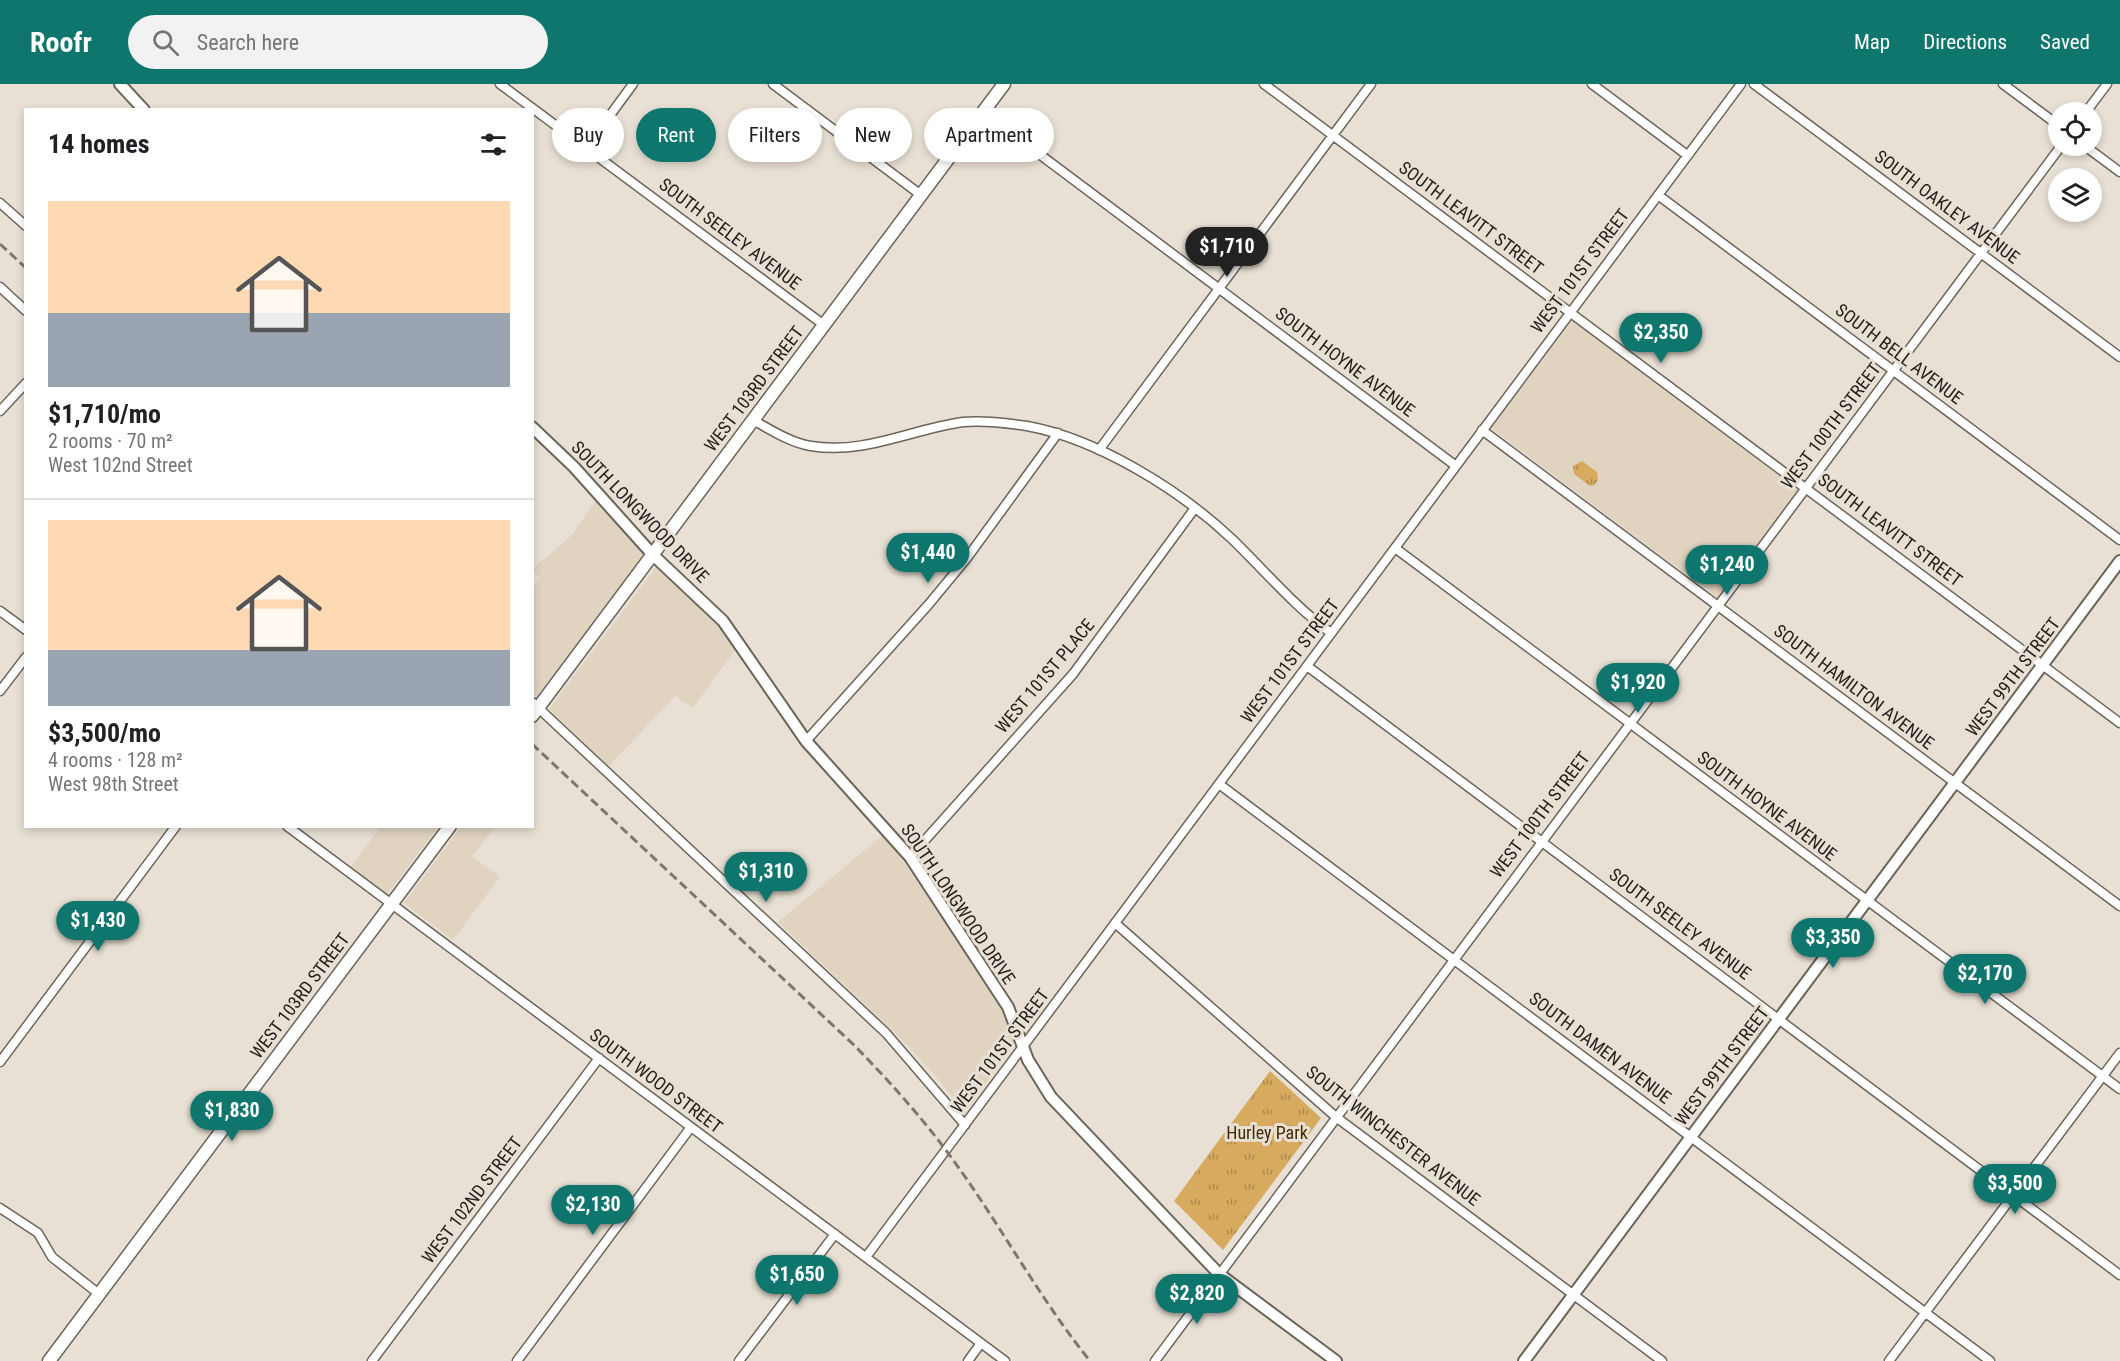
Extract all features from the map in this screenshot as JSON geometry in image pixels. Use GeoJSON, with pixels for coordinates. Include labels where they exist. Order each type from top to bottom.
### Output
{"type":"FeatureCollection","features":[{"type":"Feature","properties":{"kind":"main road","name":"WEST 103RD STREET"},"geometry":{"type":"LineString","coordinates":[[986,108],[1004,84]]}},
{"type":"Feature","properties":{"kind":"main road","name":"WEST 103RD STREET"},"geometry":{"type":"LineString","coordinates":[[534,709],[653,555],[946,162]]}},
{"type":"Feature","properties":{"kind":"main road","name":"WEST 103RD STREET"},"geometry":{"type":"LineString","coordinates":[[49,1361],[448,828]]}},
{"type":"Feature","properties":{"kind":"street"},"geometry":{"type":"LineString","coordinates":[[120,84],[142,108]]}},
{"type":"Feature","properties":{"kind":"street","name":"SOUTH SEELEY AVENUE"},"geometry":{"type":"LineString","coordinates":[[500,84],[532,108]]}},
{"type":"Feature","properties":{"kind":"street"},"geometry":{"type":"LineString","coordinates":[[615,108],[633,84]]}},
{"type":"Feature","properties":{"kind":"street"},"geometry":{"type":"LineString","coordinates":[[773,84],[921,195]]}},
{"type":"Feature","properties":{"kind":"street","name":"SOUTH LEAVITT STREET"},"geometry":{"type":"LineString","coordinates":[[1264,84],[2120,723]]}},
{"type":"Feature","properties":{"kind":"street"},"geometry":{"type":"LineString","coordinates":[[1099,450],[1371,84]]}},
{"type":"Feature","properties":{"kind":"street"},"geometry":{"type":"LineString","coordinates":[[1592,84],[1687,155]]}},
{"type":"Feature","properties":{"kind":"street","name":"WEST 101ST STREET"},"geometry":{"type":"LineString","coordinates":[[866,1257],[1741,84]]}},
{"type":"Feature","properties":{"kind":"street","name":"SOUTH OAKLEY AVENUE"},"geometry":{"type":"LineString","coordinates":[[1754,84],[2120,357]]}},
{"type":"Feature","properties":{"kind":"street"},"geometry":{"type":"LineString","coordinates":[[2003,84],[2048,118]]}},
{"type":"Feature","properties":{"kind":"street"},"geometry":{"type":"LineString","coordinates":[[2094,102],[2107,84]]}},
{"type":"Feature","properties":{"kind":"street","name":"SOUTH SEELEY AVENUE"},"geometry":{"type":"LineString","coordinates":[[534,109],[552,123]]}},
{"type":"Feature","properties":{"kind":"street","name":"WEST 100TH STREET"},"geometry":{"type":"LineString","coordinates":[[1155,1361],[2054,156]]}},
{"type":"Feature","properties":{"kind":"street"},"geometry":{"type":"LineString","coordinates":[[2098,156],[2120,172]]}},
{"type":"Feature","properties":{"kind":"street","name":"SOUTH SEELEY AVENUE"},"geometry":{"type":"LineString","coordinates":[[605,162],[824,325]]}},
{"type":"Feature","properties":{"kind":"street","name":"SOUTH HOYNE AVENUE"},"geometry":{"type":"LineString","coordinates":[[1050,162],[1456,466]]}},
{"type":"Feature","properties":{"kind":"street","name":"SOUTH BELL AVENUE"},"geometry":{"type":"LineString","coordinates":[[1658,195],[2120,540]]}},
{"type":"Feature","properties":{"kind":"street"},"geometry":{"type":"LineString","coordinates":[[0,202],[24,224]]}},
{"type":"Feature","properties":{"kind":"street"},"geometry":{"type":"LineString","coordinates":[[0,287],[24,309]]}},
{"type":"Feature","properties":{"kind":"street"},"geometry":{"type":"LineString","coordinates":[[0,411],[24,385]]}},
{"type":"Feature","properties":{"kind":"street"},"geometry":{"type":"LineString","coordinates":[[753,420],[782,436],[810,446],[838,448],[868,445],[964,422],[999,422],[1058,434],[1099,450],[1154,481],[1195,508],[1230,537],[1302,611],[1332,633]]}},
{"type":"Feature","properties":{"kind":"street","name":"SOUTH LONGWOOD DRIVE"},"geometry":{"type":"LineString","coordinates":[[534,429],[574,467],[653,555],[723,621],[806,741],[910,857],[1008,1007],[1028,1060],[1051,1097],[1219,1274],[1336,1361]]}},
{"type":"Feature","properties":{"kind":"street","name":"SOUTH HAMILTON AVENUE"},"geometry":{"type":"LineString","coordinates":[[1482,430],[2120,906]]}},
{"type":"Feature","properties":{"kind":"street"},"geometry":{"type":"LineString","coordinates":[[806,741],[936,595],[1058,434]]}},
{"type":"Feature","properties":{"kind":"street","name":"WEST 101ST PLACE"},"geometry":{"type":"LineString","coordinates":[[910,857],[1073,674],[1195,508]]}},
{"type":"Feature","properties":{"kind":"street","name":"SOUTH HOYNE AVENUE"},"geometry":{"type":"LineString","coordinates":[[1395,548],[2120,1089]]}},
{"type":"Feature","properties":{"kind":"street","name":"WEST 99TH STREET"},"geometry":{"type":"LineString","coordinates":[[1524,1361],[2120,561]]}},
{"type":"Feature","properties":{"kind":"street"},"geometry":{"type":"LineString","coordinates":[[0,611],[24,629]]}},
{"type":"Feature","properties":{"kind":"street"},"geometry":{"type":"LineString","coordinates":[[0,691],[24,660]]}},
{"type":"Feature","properties":{"kind":"street","name":"SOUTH SEELEY AVENUE"},"geometry":{"type":"LineString","coordinates":[[1307,666],[2120,1275]]}},
{"type":"Feature","properties":{"kind":"street"},"geometry":{"type":"LineString","coordinates":[[534,709],[886,1033],[917,1065],[965,1125]]}},
{"type":"Feature","properties":{"kind":"street","name":"SOUTH DAMEN AVENUE"},"geometry":{"type":"LineString","coordinates":[[1219,784],[1989,1361]]}},
{"type":"Feature","properties":{"kind":"street"},"geometry":{"type":"LineString","coordinates":[[0,1062],[175,828]]}},
{"type":"Feature","properties":{"kind":"street","name":"SOUTH WOOD STREET"},"geometry":{"type":"LineString","coordinates":[[290,828],[1005,1361]]}},
{"type":"Feature","properties":{"kind":"street","name":"SOUTH WINCHESTER AVENUE"},"geometry":{"type":"LineString","coordinates":[[1115,923],[1336,1117],[1662,1361]]}},
{"type":"Feature","properties":{"kind":"street"},"geometry":{"type":"LineString","coordinates":[[1889,1361],[2120,1053]]}},
{"type":"Feature","properties":{"kind":"street","name":"WEST 102ND STREET"},"geometry":{"type":"LineString","coordinates":[[372,1361],[599,1058]]}},
{"type":"Feature","properties":{"kind":"street"},"geometry":{"type":"LineString","coordinates":[[517,1361],[691,1127]]}},
{"type":"Feature","properties":{"kind":"street"},"geometry":{"type":"LineString","coordinates":[[0,1208],[38,1233],[52,1257],[99,1293]]}},
{"type":"Feature","properties":{"kind":"street"},"geometry":{"type":"LineString","coordinates":[[739,1361],[835,1234]]}},
{"type":"Feature","properties":{"kind":"street"},"geometry":{"type":"LineString","coordinates":[[968,1361],[981,1343]]}},
{"type":"Feature","properties":{"kind":"shaded area"},"geometry":{"type":"Polygon","coordinates":[[[1572,321],[1799,490],[1718,598],[1491,428],[1572,321]]]}},
{"type":"Feature","properties":{"kind":"shaded area"},"geometry":{"type":"Polygon","coordinates":[[[598,498],[647,550],[536,697],[534,696],[534,586],[540,578],[534,571],[534,567],[569,538],[598,498]]]}},
{"type":"Feature","properties":{"kind":"shaded area"},"geometry":{"type":"Polygon","coordinates":[[[657,566],[718,624],[735,650],[693,708],[675,696],[609,766],[549,709],[657,566]]]}},
{"type":"Feature","properties":{"kind":"shaded area"},"geometry":{"type":"Polygon","coordinates":[[[379,828],[437,828],[387,895],[350,868],[379,828]]]}},
{"type":"Feature","properties":{"kind":"shaded area"},"geometry":{"type":"Polygon","coordinates":[[[460,828],[494,828],[472,856],[500,877],[453,940],[404,903],[460,828]]]}},
{"type":"Feature","properties":{"kind":"shaded area"},"geometry":{"type":"Polygon","coordinates":[[[883,835],[919,882],[1001,1008],[1016,1042],[965,1112],[932,1072],[895,1033],[778,922],[883,835]]]}},
{"type":"Feature","properties":{"kind":"green space"},"geometry":{"type":"Polygon","coordinates":[[[1582,461],[1597,472],[1598,480],[1594,485],[1590,486],[1574,474],[1573,466],[1582,461]]]}},
{"type":"Feature","properties":{"kind":"green space","name":"Hurley Park"},"geometry":{"type":"Polygon","coordinates":[[[1270,1071],[1321,1118],[1223,1250],[1174,1201],[1270,1071]]]}},
{"type":"Feature","properties":{"kind":"railway"},"geometry":{"type":"LineString","coordinates":[[0,244],[24,266]]}},
{"type":"Feature","properties":{"kind":"railway"},"geometry":{"type":"LineString","coordinates":[[534,746],[855,1046],[913,1109],[964,1175],[1052,1309],[1090,1361]]}}]}
